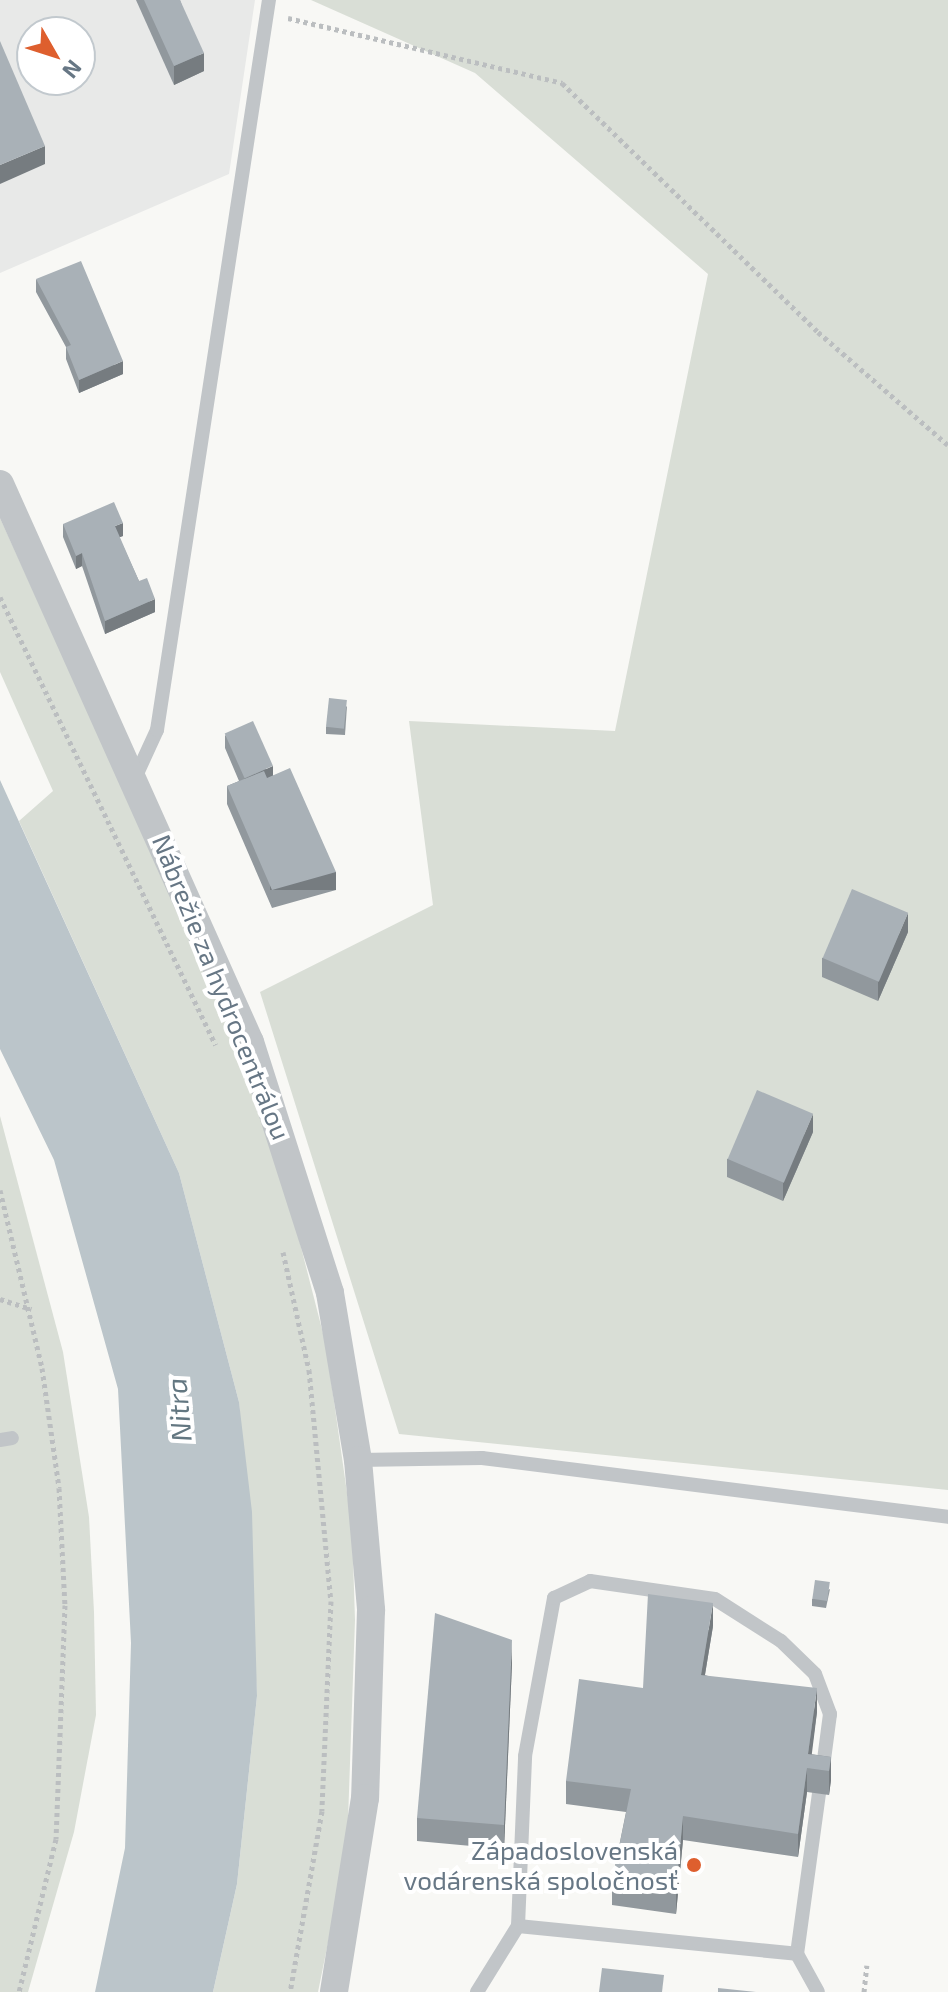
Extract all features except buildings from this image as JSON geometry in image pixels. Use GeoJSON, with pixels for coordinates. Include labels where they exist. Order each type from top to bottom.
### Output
{"type":"FeatureCollection","features":[{"type":"Feature","properties":{"kind":"street","name":"Nábrežie za hydrocentrálou"},"geometry":{"type":"LineString","coordinates":[[0,484],[135,778],[250,1042],[299,1178],[330,1293],[358,1460],[371,1724],[357,1878],[334,1992]]}},
{"type":"Feature","properties":{"kind":"lane"},"geometry":{"type":"LineString","coordinates":[[135,778],[157,730],[269,0]]}},
{"type":"Feature","properties":{"kind":"lane"},"geometry":{"type":"LineString","coordinates":[[358,1460],[482,1458],[948,1517]]}},
{"type":"Feature","properties":{"kind":"lane"},"geometry":{"type":"LineString","coordinates":[[477,1992],[518,1926],[525,1756],[554,1598],[590,1581],[715,1599],[781,1641],[815,1674],[830,1714],[797,1954],[818,1992]]}},
{"type":"Feature","properties":{"kind":"lane"},"geometry":{"type":"LineString","coordinates":[[518,1926],[797,1954]]}},
{"type":"Feature","properties":{"kind":"path"},"geometry":{"type":"LineString","coordinates":[[267,19],[326,22],[562,83],[818,332],[948,445]]}},
{"type":"Feature","properties":{"kind":"path"},"geometry":{"type":"LineString","coordinates":[[0,597],[222,1059]]}},
{"type":"Feature","properties":{"kind":"path"},"geometry":{"type":"LineString","coordinates":[[0,1190],[31,1309],[59,1488],[65,1605],[56,1839],[19,1992]]}},
{"type":"Feature","properties":{"kind":"path"},"geometry":{"type":"LineString","coordinates":[[280,1238],[309,1370],[331,1601],[322,1811],[290,1992]]}},
{"type":"Feature","properties":{"kind":"path"},"geometry":{"type":"LineString","coordinates":[[0,1299],[31,1309]]}},
{"type":"Feature","properties":{"kind":"path"},"geometry":{"type":"LineString","coordinates":[[864,1992],[867,1965]]}},
{"type":"Feature","properties":{"kind":"shaded area"},"geometry":{"type":"Polygon","coordinates":[[[0,0],[255,0],[229,174],[0,273],[0,0]]]}},
{"type":"Feature","properties":{"kind":"shaded area"},"geometry":{"type":"Polygon","coordinates":[[[311,0],[948,0],[948,1490],[399,1434],[260,992],[433,905],[409,721],[615,731],[708,274],[475,73],[311,0]]]}},
{"type":"Feature","properties":{"kind":"shaded area"},"geometry":{"type":"Polygon","coordinates":[[[0,518],[204,966],[280,1165],[326,1345],[352,1528],[355,1620],[347,1849],[318,1992],[213,1992],[237,1884],[257,1696],[239,1402],[179,1173],[19,821],[53,791],[0,672],[0,518]]]}},
{"type":"Feature","properties":{"kind":"shaded area"},"geometry":{"type":"Polygon","coordinates":[[[0,1116],[63,1352],[89,1517],[94,1612],[96,1715],[74,1832],[28,1992],[0,1992],[0,1116]]]}},
{"type":"Feature","properties":{"kind":"water","name":"Nitra"},"geometry":{"type":"Polygon","coordinates":[[[0,780],[179,1173],[239,1402],[252,1512],[257,1696],[237,1884],[213,1992],[95,1992],[125,1848],[131,1643],[118,1389],[54,1160],[0,1049],[0,780]]]}},
{"type":"Feature","properties":{"kind":"place","name":"Západoslovenská vodárenská spoločnosť"},"geometry":{"type":"Point","coordinates":[694,1865]}}]}
